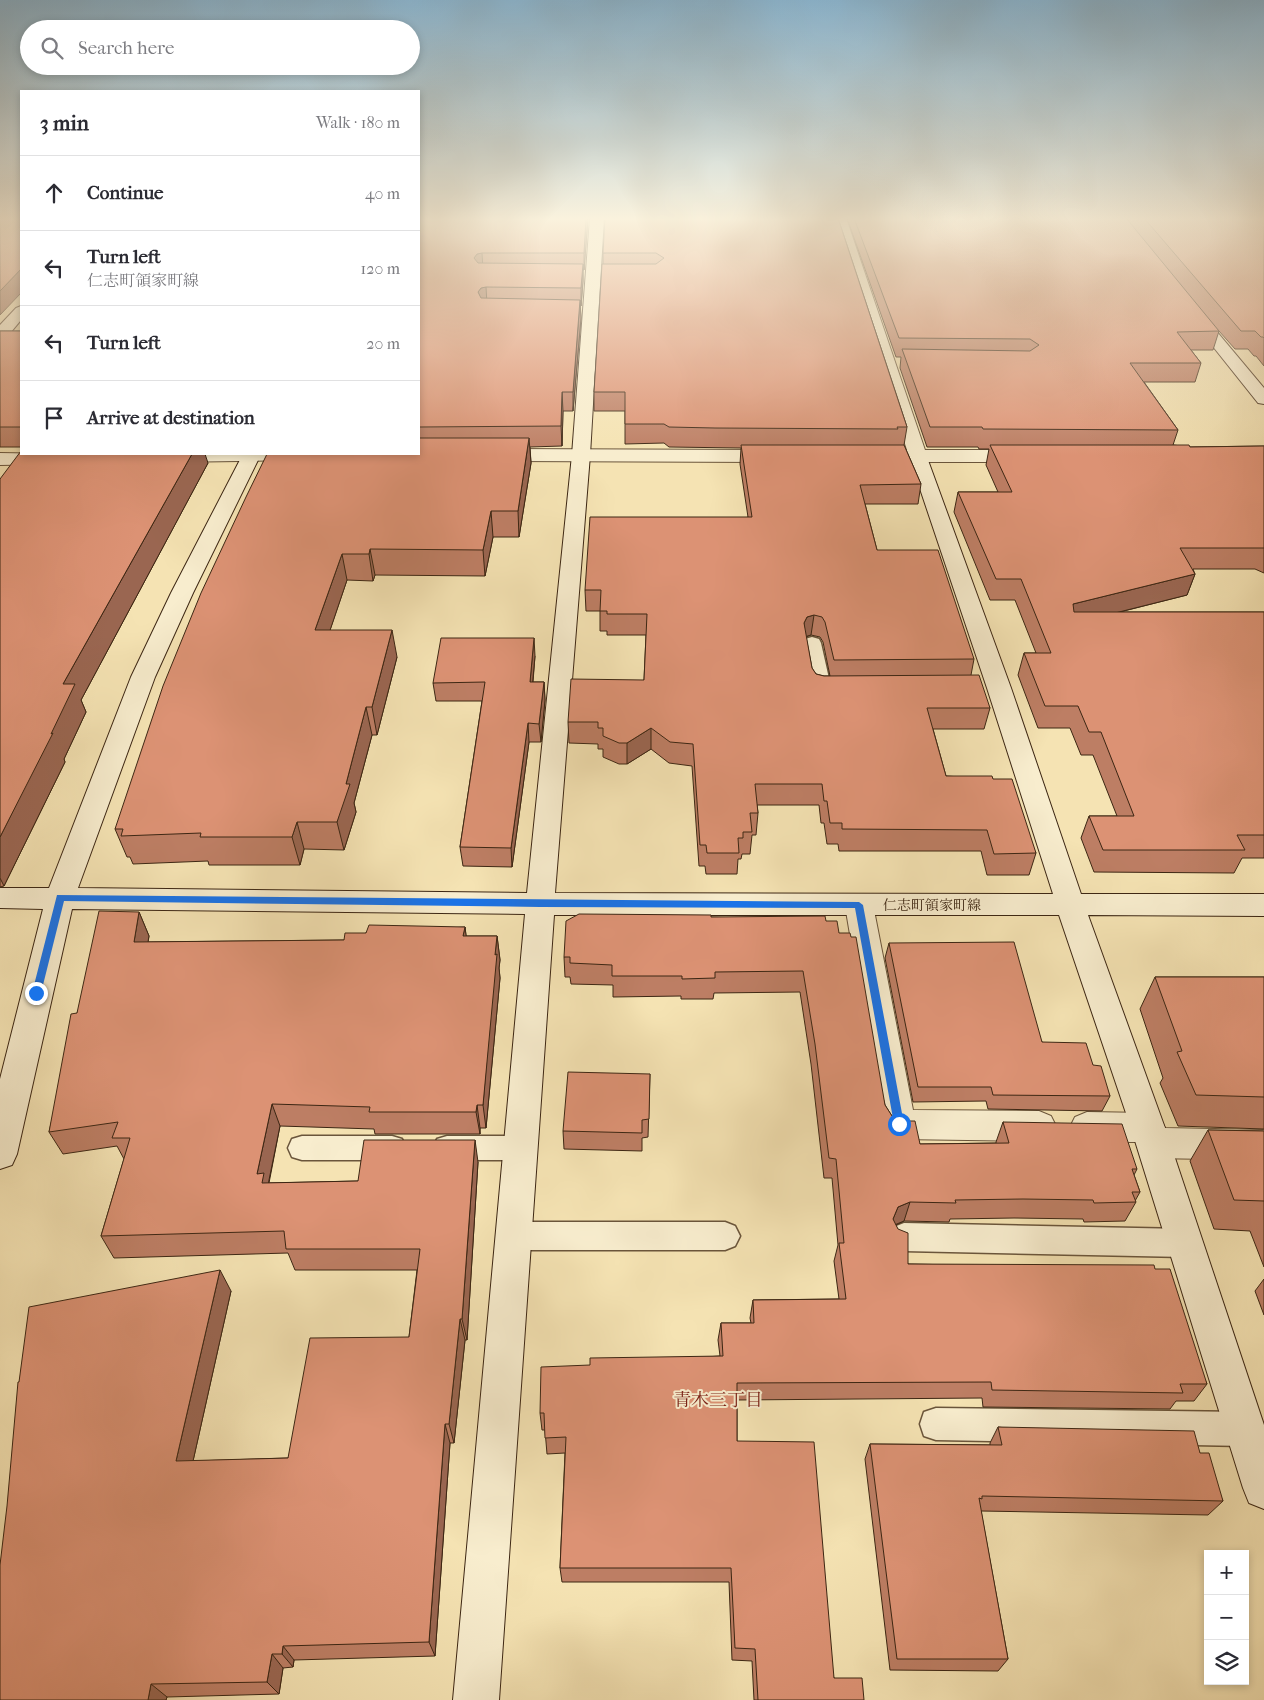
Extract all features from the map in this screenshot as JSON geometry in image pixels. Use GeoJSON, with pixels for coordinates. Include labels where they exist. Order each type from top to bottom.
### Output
{"type":"FeatureCollection","features":[{"type":"Feature","properties":{"kind":"street"},"geometry":{"type":"LineString","coordinates":[[476,1700],[540,904],[581,455],[590,297]]}},
{"type":"Feature","properties":{"kind":"street"},"geometry":{"type":"LineString","coordinates":[[869,297],[893,363],[918,456],[989,688],[1070,904],[1150,1135],[1264,1488]]}},
{"type":"Feature","properties":{"kind":"street"},"geometry":{"type":"LineString","coordinates":[[1181,297],[1264,399]]}},
{"type":"Feature","properties":{"kind":"street"},"geometry":{"type":"LineString","coordinates":[[0,335],[20,312]]}},
{"type":"Feature","properties":{"kind":"street"},"geometry":{"type":"LineString","coordinates":[[155,456],[204,455]]}},
{"type":"Feature","properties":{"kind":"street"},"geometry":{"type":"LineString","coordinates":[[0,1154],[60,898],[143,677],[182,593],[251,455]]}},
{"type":"Feature","properties":{"kind":"street"},"geometry":{"type":"LineString","coordinates":[[471,455],[799,456]]}},
{"type":"Feature","properties":{"kind":"street"},"geometry":{"type":"LineString","coordinates":[[868,456],[1047,456]]}},
{"type":"Feature","properties":{"kind":"street"},"geometry":{"type":"LineString","coordinates":[[0,459],[68,458]]}},
{"type":"Feature","properties":{"kind":"street","name":"仁志町領家町線"},"geometry":{"type":"LineString","coordinates":[[0,898],[540,904],[1264,906]]}},
{"type":"Feature","properties":{"kind":"street"},"geometry":{"type":"LineString","coordinates":[[859,905],[899,1124],[1150,1135],[1264,1145]]}},
{"type":"Feature","properties":{"kind":"lane"},"geometry":{"type":"LineString","coordinates":[[812,643],[820,689],[850,689]]}},
{"type":"Feature","properties":{"kind":"lane"},"geometry":{"type":"LineString","coordinates":[[302,1148],[521,1148]]}},
{"type":"Feature","properties":{"kind":"lane"},"geometry":{"type":"LineString","coordinates":[[513,1236],[725,1236]]}},
{"type":"Feature","properties":{"kind":"lane"},"geometry":{"type":"LineString","coordinates":[[904,1238],[1184,1242]]}},
{"type":"Feature","properties":{"kind":"lane"},"geometry":{"type":"LineString","coordinates":[[936,1424],[1244,1429]]}},
{"type":"Feature","properties":{"kind":"building"},"geometry":{"type":"Polygon","coordinates":[[[420,297],[580,300],[573,392],[562,392],[561,426],[420,427],[420,297]]]}},
{"type":"Feature","properties":{"kind":"building"},"geometry":{"type":"Polygon","coordinates":[[[600,297],[864,297],[907,427],[897,427],[898,429],[715,428],[669,427],[664,424],[625,424],[625,392],[594,392],[600,297]]]}},
{"type":"Feature","properties":{"kind":"building"},"geometry":{"type":"Polygon","coordinates":[[[884,297],[1191,297],[1219,331],[1177,332],[1201,363],[1130,363],[1178,430],[930,427],[902,349],[1030,351],[1039,345],[1030,339],[899,338],[884,297]]]}},
{"type":"Feature","properties":{"kind":"building"},"geometry":{"type":"Polygon","coordinates":[[[1212,297],[1264,297],[1264,338],[1255,331],[1241,331],[1212,297]]]}},
{"type":"Feature","properties":{"kind":"building"},"geometry":{"type":"Polygon","coordinates":[[[0,331],[20,331],[20,427],[0,427],[0,331]]]}},
{"type":"Feature","properties":{"kind":"building"},"geometry":{"type":"Polygon","coordinates":[[[420,438],[529,438],[518,511],[491,511],[483,550],[370,549],[369,554],[342,554],[315,630],[392,630],[372,707],[366,707],[346,784],[350,784],[337,822],[297,822],[292,837],[200,837],[201,833],[121,836],[123,829],[115,829],[163,686],[201,593],[267,455],[420,455],[420,438]]]}},
{"type":"Feature","properties":{"kind":"building"},"geometry":{"type":"Polygon","coordinates":[[[741,445],[904,445],[921,484],[860,485],[877,550],[938,550],[974,659],[834,660],[825,622],[822,617],[814,615],[807,617],[804,623],[812,668],[816,674],[824,676],[979,675],[990,708],[927,708],[946,776],[992,776],[993,779],[1012,779],[1036,853],[994,854],[987,830],[842,829],[842,823],[830,823],[822,784],[755,784],[758,813],[750,813],[752,832],[743,832],[743,838],[738,838],[739,853],[707,853],[706,845],[700,845],[693,744],[670,742],[651,728],[627,743],[619,743],[603,736],[603,728],[598,728],[598,722],[568,722],[571,679],[644,680],[647,614],[607,614],[607,611],[600,611],[601,590],[585,590],[590,517],[752,517],[741,445]]]}},
{"type":"Feature","properties":{"kind":"building"},"geometry":{"type":"Polygon","coordinates":[[[990,445],[1264,446],[1264,548],[1180,548],[1195,574],[1073,604],[1074,612],[1264,612],[1264,835],[1237,835],[1245,850],[1103,850],[1089,816],[1134,816],[1101,732],[1089,732],[1078,706],[1045,706],[1024,653],[1051,653],[1021,579],[996,579],[958,492],[1012,492],[990,445]]]}},
{"type":"Feature","properties":{"kind":"building"},"geometry":{"type":"Polygon","coordinates":[[[20,452],[20,455],[191,455],[63,684],[75,684],[51,734],[53,733],[0,837],[0,479],[20,452]]]}},
{"type":"Feature","properties":{"kind":"building"},"geometry":{"type":"Polygon","coordinates":[[[441,638],[534,638],[530,682],[544,682],[539,724],[528,723],[511,848],[460,847],[485,682],[433,683],[441,638]]]}},
{"type":"Feature","properties":{"kind":"building"},"geometry":{"type":"Polygon","coordinates":[[[99,911],[139,912],[134,942],[344,940],[345,933],[366,933],[369,925],[465,927],[463,936],[497,936],[483,1105],[477,1105],[476,1112],[369,1112],[370,1107],[272,1104],[257,1174],[264,1173],[262,1183],[358,1181],[364,1140],[475,1140],[462,1319],[460,1319],[449,1424],[445,1424],[429,1642],[283,1646],[282,1654],[272,1654],[267,1682],[151,1684],[148,1700],[0,1700],[0,1565],[18,1382],[29,1307],[220,1270],[176,1461],[288,1458],[310,1338],[409,1337],[420,1249],[286,1249],[284,1231],[101,1236],[130,1138],[112,1138],[118,1122],[49,1132],[71,1014],[77,1013],[99,911]]]}},
{"type":"Feature","properties":{"kind":"building"},"geometry":{"type":"Polygon","coordinates":[[[579,914],[711,915],[711,917],[825,916],[826,921],[837,921],[839,933],[850,933],[851,937],[856,937],[885,1105],[892,1116],[904,1121],[915,1121],[920,1144],[1009,1143],[1003,1122],[1122,1124],[1137,1169],[1132,1169],[1140,1192],[1132,1192],[1136,1202],[1094,1203],[1093,1200],[1023,1199],[955,1200],[956,1203],[910,1202],[898,1207],[893,1219],[898,1229],[908,1233],[908,1264],[1154,1265],[1155,1269],[1170,1269],[1207,1384],[1180,1384],[1183,1393],[992,1390],[991,1382],[737,1383],[737,1441],[814,1442],[834,1678],[862,1678],[864,1700],[758,1700],[755,1649],[735,1648],[731,1568],[560,1568],[566,1437],[545,1438],[544,1413],[540,1413],[541,1367],[590,1365],[590,1358],[723,1356],[721,1323],[754,1323],[753,1300],[846,1299],[839,1243],[844,1243],[836,1159],[829,1158],[815,1044],[803,971],[715,972],[715,978],[682,979],[682,976],[612,976],[612,965],[570,963],[570,957],[564,957],[566,921],[579,914]]]}},
{"type":"Feature","properties":{"kind":"building"},"geometry":{"type":"Polygon","coordinates":[[[1014,942],[1042,1042],[1086,1043],[1093,1065],[1101,1066],[1110,1096],[993,1095],[991,1087],[918,1087],[889,943],[1014,942]]]}},
{"type":"Feature","properties":{"kind":"building"},"geometry":{"type":"Polygon","coordinates":[[[1155,977],[1264,977],[1264,1097],[1196,1095],[1177,1052],[1182,1051],[1155,977]]]}},
{"type":"Feature","properties":{"kind":"building"},"geometry":{"type":"Polygon","coordinates":[[[568,1072],[650,1074],[649,1119],[642,1120],[642,1133],[563,1131],[568,1072]]]}},
{"type":"Feature","properties":{"kind":"building"},"geometry":{"type":"Polygon","coordinates":[[[1208,1130],[1264,1131],[1264,1201],[1234,1200],[1208,1130]]]}},
{"type":"Feature","properties":{"kind":"building"},"geometry":{"type":"Polygon","coordinates":[[[998,1427],[1194,1431],[1200,1453],[1209,1453],[1223,1501],[982,1496],[982,1499],[979,1498],[1008,1659],[897,1659],[870,1444],[1002,1445],[998,1427]]]}},
{"type":"Feature","properties":{"kind":"district","name":"青木三丁目"},"geometry":{"type":"Point","coordinates":[718,1400]}},
{"type":"Feature","properties":{"kind":"route"},"geometry":{"type":"LineString","coordinates":[[36,993],[60,898],[540,904],[859,905],[899,1124]]}}]}
